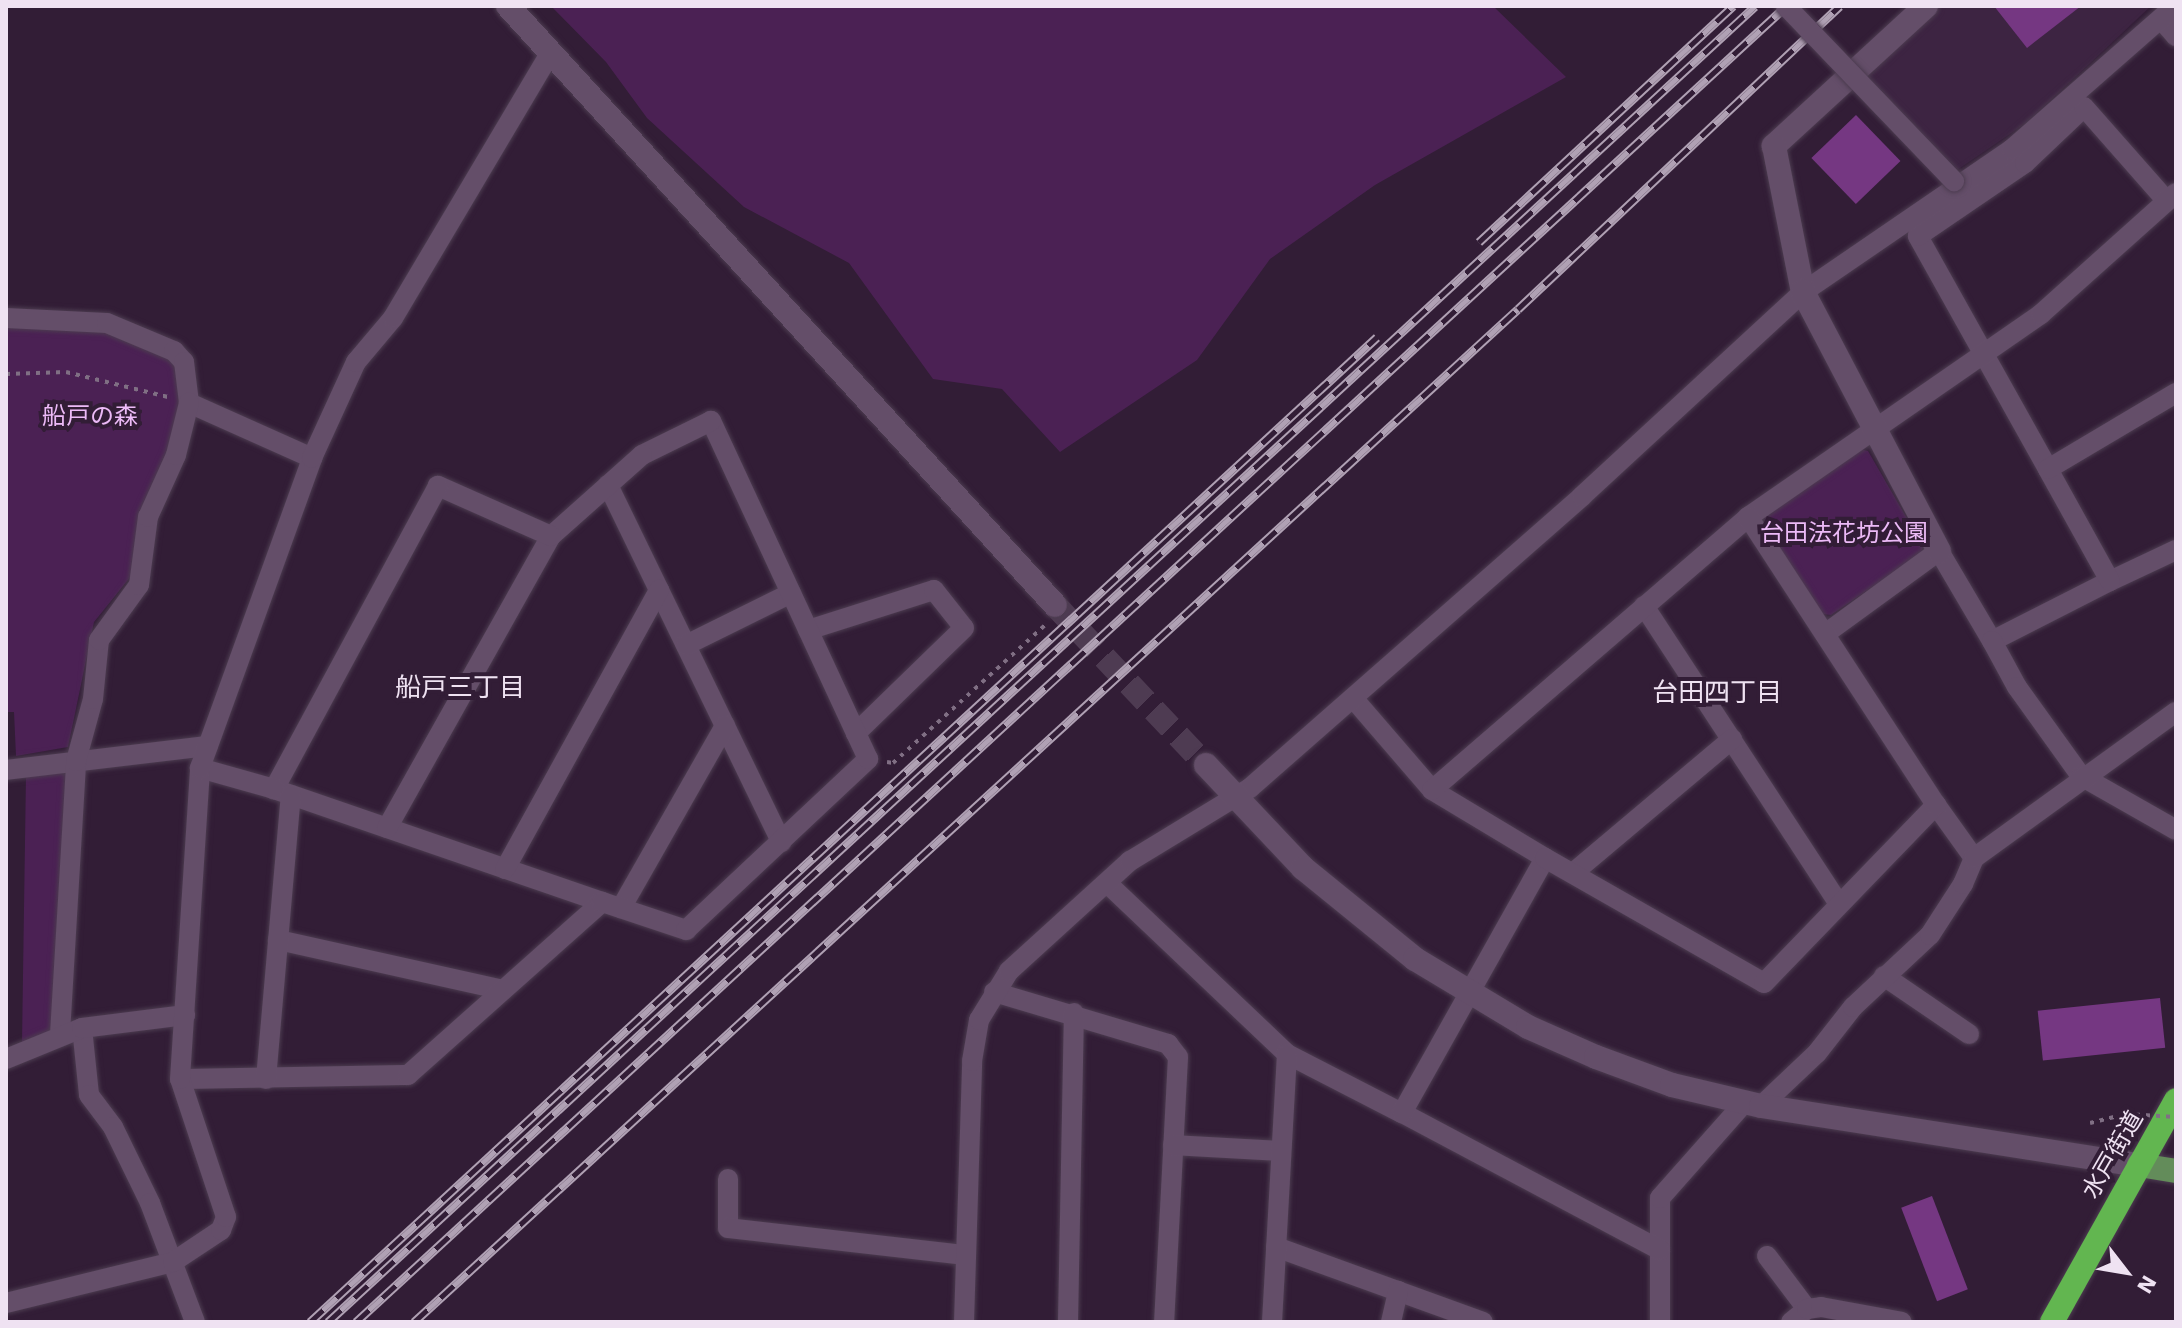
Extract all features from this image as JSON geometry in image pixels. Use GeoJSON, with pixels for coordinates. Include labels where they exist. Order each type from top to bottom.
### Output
{"type":"FeatureCollection","features":[{"type":"Feature","properties":{"kind":"highway","name":"水戸街道"},"geometry":{"type":"LineString","coordinates":[[2052,1322],[2176,1100]]}},
{"type":"Feature","properties":{"kind":"main road"},"geometry":{"type":"LineString","coordinates":[[2139,1165],[2176,1171]]}},
{"type":"Feature","properties":{"kind":"street"},"geometry":{"type":"LineString","coordinates":[[508,6],[1052,614]]}},
{"type":"Feature","properties":{"kind":"street"},"geometry":{"type":"LineString","coordinates":[[1786,6],[1956,183]]}},
{"type":"Feature","properties":{"kind":"street"},"geometry":{"type":"LineString","coordinates":[[1926,6],[1774,146],[1803,292],[1871,429],[2017,687],[2081,776],[2176,830]]}},
{"type":"Feature","properties":{"kind":"street"},"geometry":{"type":"LineString","coordinates":[[964,1322],[972,1061],[979,1020],[1009,971],[1130,861],[1237,797],[1353,698],[1803,292],[1956,183],[2012,149],[2168,12],[2176,36]]}},
{"type":"Feature","properties":{"kind":"street"},"geometry":{"type":"LineString","coordinates":[[6,1303],[173,1262],[211,1241],[226,1217],[180,1079],[200,768],[312,458],[356,362],[393,318],[551,52]]}},
{"type":"Feature","properties":{"kind":"street"},"geometry":{"type":"LineString","coordinates":[[1432,790],[1748,517],[1871,429],[1983,355],[2041,314],[2172,197],[2084,107],[2025,163],[1918,236],[1983,355],[2110,581]]}},
{"type":"Feature","properties":{"kind":"street"},"geometry":{"type":"LineString","coordinates":[[6,318],[107,323],[174,351],[184,362],[189,403],[176,455],[148,517],[139,585],[99,640],[93,699],[76,761],[60,1034]]}},
{"type":"Feature","properties":{"kind":"street"},"geometry":{"type":"LineString","coordinates":[[2048,469],[2176,393]]}},
{"type":"Feature","properties":{"kind":"street"},"geometry":{"type":"LineString","coordinates":[[189,403],[312,458]]}},
{"type":"Feature","properties":{"kind":"street"},"geometry":{"type":"LineString","coordinates":[[200,768],[283,792],[505,869],[686,930],[868,759],[711,421],[642,455],[551,536],[387,828]]}},
{"type":"Feature","properties":{"kind":"street"},"geometry":{"type":"LineString","coordinates":[[608,485],[781,842]]}},
{"type":"Feature","properties":{"kind":"street"},"geometry":{"type":"LineString","coordinates":[[266,1079],[278,940],[283,792],[438,486],[551,536]]}},
{"type":"Feature","properties":{"kind":"street"},"geometry":{"type":"LineString","coordinates":[[1748,517],[1974,858]]}},
{"type":"Feature","properties":{"kind":"street"},"geometry":{"type":"LineString","coordinates":[[1825,634],[1939,551]]}},
{"type":"Feature","properties":{"kind":"street"},"geometry":{"type":"LineString","coordinates":[[1992,641],[2110,581],[2174,554]]}},
{"type":"Feature","properties":{"kind":"street"},"geometry":{"type":"LineString","coordinates":[[505,869],[659,590]]}},
{"type":"Feature","properties":{"kind":"street"},"geometry":{"type":"LineString","coordinates":[[808,630],[934,590],[964,628],[856,733]]}},
{"type":"Feature","properties":{"kind":"street"},"geometry":{"type":"LineString","coordinates":[[686,645],[791,593]]}},
{"type":"Feature","properties":{"kind":"street"},"geometry":{"type":"LineString","coordinates":[[1644,606],[1839,904]]}},
{"type":"Feature","properties":{"kind":"street"},"geometry":{"type":"LineString","coordinates":[[1353,698],[1432,790],[1764,983],[1936,805]]}},
{"type":"Feature","properties":{"kind":"street"},"geometry":{"type":"LineString","coordinates":[[1660,1322],[1660,1198],[1753,1104],[1817,1053],[1884,976],[1930,935],[1963,884],[1974,858],[2081,776],[2176,712]]}},
{"type":"Feature","properties":{"kind":"street"},"geometry":{"type":"LineString","coordinates":[[180,1079],[408,1075],[503,990],[612,905],[725,726]]}},
{"type":"Feature","properties":{"kind":"street"},"geometry":{"type":"LineString","coordinates":[[1573,873],[1732,739]]}},
{"type":"Feature","properties":{"kind":"street"},"geometry":{"type":"LineString","coordinates":[[6,770],[208,746]]}},
{"type":"Feature","properties":{"kind":"street"},"geometry":{"type":"LineString","coordinates":[[1206,765],[1303,868],[1355,914],[1467,994],[1596,1057],[1672,1085],[1753,1104],[2139,1165]]}},
{"type":"Feature","properties":{"kind":"street"},"geometry":{"type":"LineString","coordinates":[[1402,1113],[1545,858]]}},
{"type":"Feature","properties":{"kind":"street"},"geometry":{"type":"LineString","coordinates":[[1107,883],[1287,1054],[1660,1250]]}},
{"type":"Feature","properties":{"kind":"street"},"geometry":{"type":"LineString","coordinates":[[278,940],[503,990]]}},
{"type":"Feature","properties":{"kind":"street"},"geometry":{"type":"LineString","coordinates":[[1884,976],[1969,1034]]}},
{"type":"Feature","properties":{"kind":"street"},"geometry":{"type":"LineString","coordinates":[[994,992],[1074,1013],[1168,1044],[1178,1057],[1164,1322]]}},
{"type":"Feature","properties":{"kind":"street"},"geometry":{"type":"LineString","coordinates":[[1068,1322],[1074,1013]]}},
{"type":"Feature","properties":{"kind":"street"},"geometry":{"type":"LineString","coordinates":[[6,1059],[60,1034],[82,1028],[185,1015]]}},
{"type":"Feature","properties":{"kind":"street"},"geometry":{"type":"LineString","coordinates":[[82,1028],[89,1095],[113,1127],[173,1262],[195,1322]]}},
{"type":"Feature","properties":{"kind":"street"},"geometry":{"type":"LineString","coordinates":[[1272,1322],[1287,1054]]}},
{"type":"Feature","properties":{"kind":"street"},"geometry":{"type":"LineString","coordinates":[[1173,1145],[1280,1151]]}},
{"type":"Feature","properties":{"kind":"street"},"geometry":{"type":"LineString","coordinates":[[728,1179],[728,1228],[964,1255]]}},
{"type":"Feature","properties":{"kind":"street"},"geometry":{"type":"LineString","coordinates":[[1276,1247],[1483,1322]]}},
{"type":"Feature","properties":{"kind":"street"},"geometry":{"type":"LineString","coordinates":[[1767,1256],[1799,1315],[1876,1314],[1902,1322]]}},
{"type":"Feature","properties":{"kind":"street"},"geometry":{"type":"LineString","coordinates":[[1391,1322],[1398,1291]]}},
{"type":"Feature","properties":{"kind":"path"},"geometry":{"type":"LineString","coordinates":[[6,374],[66,372],[189,403]]}},
{"type":"Feature","properties":{"kind":"path"},"geometry":{"type":"LineString","coordinates":[[868,759],[893,763],[1052,614]]}},
{"type":"Feature","properties":{"kind":"path"},"geometry":{"type":"LineString","coordinates":[[2090,1123],[2126,1114],[2176,1117]]}},
{"type":"Feature","properties":{"kind":"shaded area"},"geometry":{"type":"Polygon","coordinates":[[[1940,6],[2151,6],[2026,123],[1954,172],[1864,76],[1940,6]]]}},
{"type":"Feature","properties":{"kind":"green space"},"geometry":{"type":"Polygon","coordinates":[[[551,6],[1493,6],[1566,77],[1375,185],[1270,259],[1197,360],[1060,452],[1002,389],[933,379],[849,263],[744,207],[647,118],[606,62],[551,6]]]}},
{"type":"Feature","properties":{"kind":"green space","name":"船戸の森"},"geometry":{"type":"Polygon","coordinates":[[[6,324],[105,330],[163,353],[178,369],[184,405],[136,570],[94,622],[68,747],[16,756],[14,712],[6,712],[6,324]]]}},
{"type":"Feature","properties":{"kind":"green space","name":"台田法花坊公園"},"geometry":{"type":"Polygon","coordinates":[[[1860,449],[1868,451],[1923,546],[1921,554],[1831,615],[1822,614],[1764,525],[1766,515],[1860,449]]]}},
{"type":"Feature","properties":{"kind":"green space"},"geometry":{"type":"Polygon","coordinates":[[[70,768],[55,1030],[22,1043],[26,775],[70,768]]]}},
{"type":"Feature","properties":{"kind":"building"},"geometry":{"type":"Polygon","coordinates":[[[1994,6],[2081,6],[2027,48],[1994,6]]]}},
{"type":"Feature","properties":{"kind":"building"},"geometry":{"type":"Polygon","coordinates":[[[1856,115],[1900,161],[1856,204],[1811,158],[1856,115]]]}},
{"type":"Feature","properties":{"kind":"building"},"geometry":{"type":"Polygon","coordinates":[[[2160,998],[2165,1048],[2043,1061],[2038,1011],[2160,998]]]}},
{"type":"Feature","properties":{"kind":"building"},"geometry":{"type":"Polygon","coordinates":[[[1932,1196],[1968,1289],[1937,1301],[1901,1208],[1932,1196]]]}},
{"type":"Feature","properties":{"kind":"tunnel"},"geometry":{"type":"LineString","coordinates":[[1055,605],[1206,765]]}},
{"type":"Feature","properties":{"kind":"railway"},"geometry":{"type":"LineString","coordinates":[[1479,242],[1733,6]]}},
{"type":"Feature","properties":{"kind":"railway"},"geometry":{"type":"LineString","coordinates":[[328,1322],[1755,6]]}},
{"type":"Feature","properties":{"kind":"railway"},"geometry":{"type":"LineString","coordinates":[[356,1322],[1786,6]]}},
{"type":"Feature","properties":{"kind":"railway"},"geometry":{"type":"LineString","coordinates":[[414,1322],[1518,309],[1840,6]]}},
{"type":"Feature","properties":{"kind":"railway"},"geometry":{"type":"LineString","coordinates":[[310,1322],[1377,337]]}},
{"type":"Feature","properties":{"kind":"district","name":"船戸三丁目"},"geometry":{"type":"Point","coordinates":[460,688]}},
{"type":"Feature","properties":{"kind":"district","name":"台田四丁目"},"geometry":{"type":"Point","coordinates":[1717,693]}}]}
